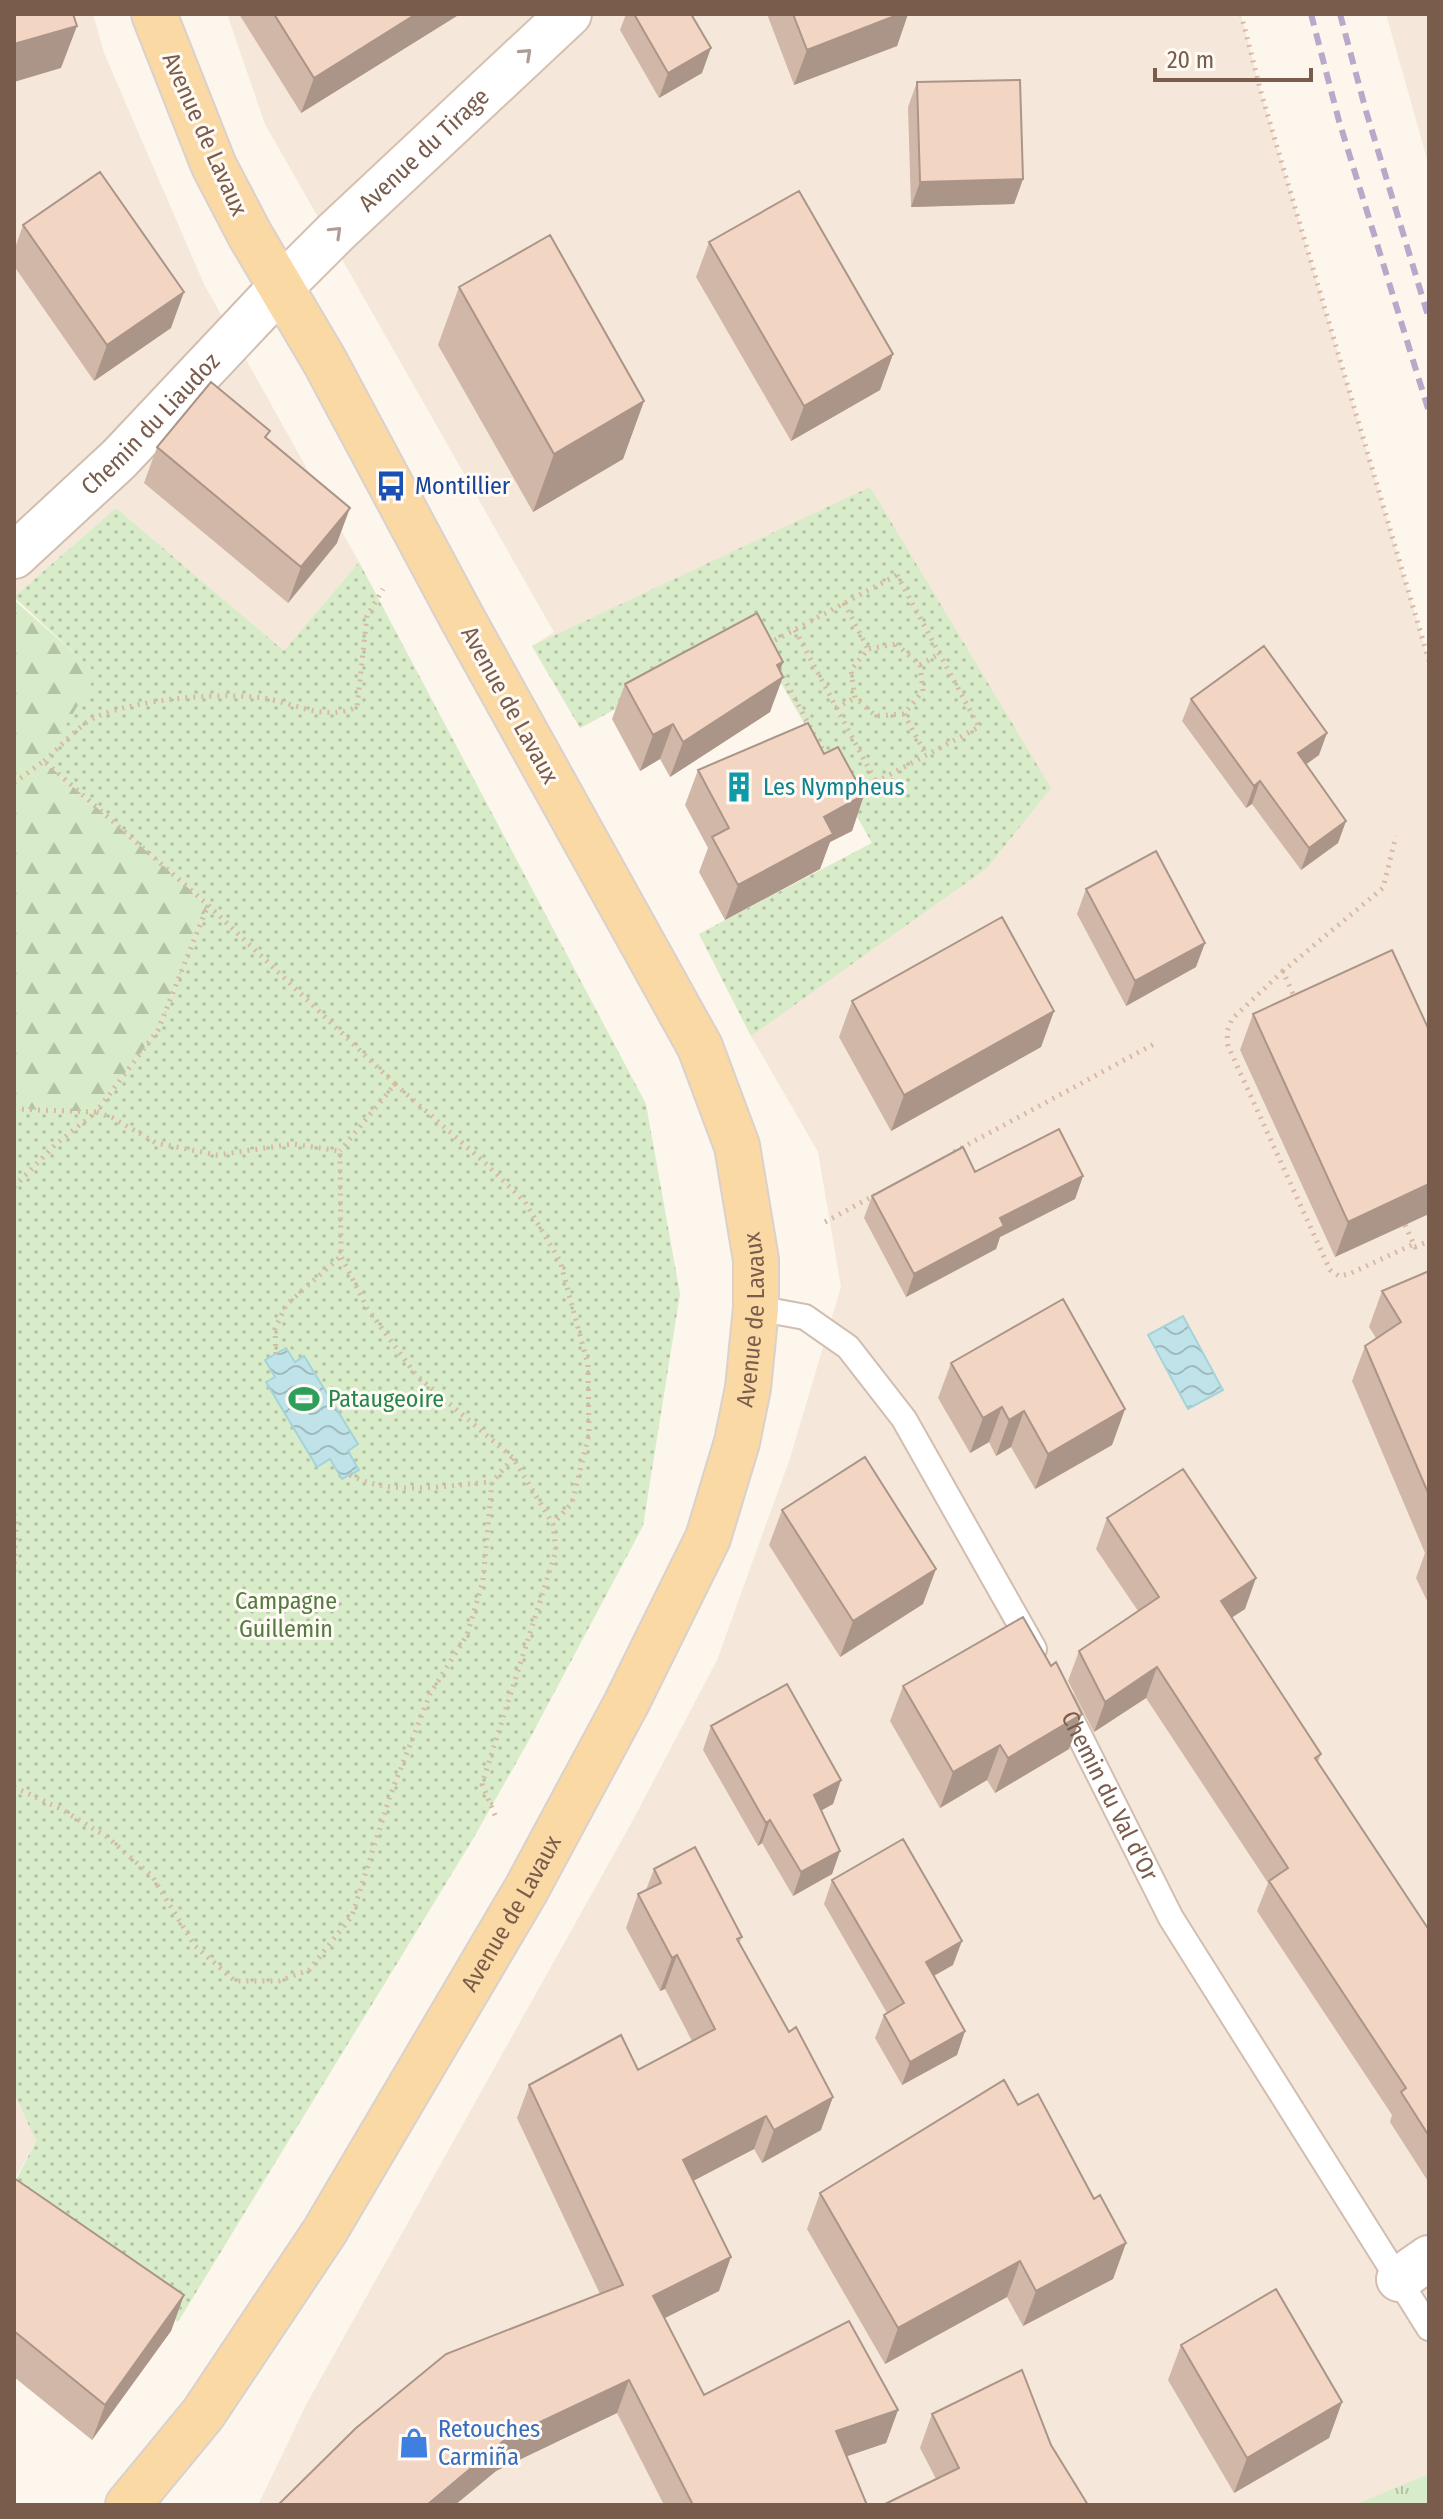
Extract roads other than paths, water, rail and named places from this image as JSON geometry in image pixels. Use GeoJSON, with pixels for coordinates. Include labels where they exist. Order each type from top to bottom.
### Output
{"type":"FeatureCollection","features":[{"type":"Feature","properties":{"kind":"main road","name":"Avenue de Lavaux"},"geometry":{"type":"LineString","coordinates":[[128,2505],[203,2414],[325,2231],[526,1890],[626,1704],[708,1538],[737,1442],[748,1388],[756,1308],[756,1260],[737,1146],[700,1047],[250,235],[214,166],[154,14]]}},
{"type":"Feature","properties":{"kind":"street","name":"Avenue du Tirage"},"geometry":{"type":"LineString","coordinates":[[281,287],[569,14]]}},
{"type":"Feature","properties":{"kind":"street","name":"Chemin du Liaudoz"},"geometry":{"type":"LineString","coordinates":[[14,556],[119,459],[281,287]]}},
{"type":"Feature","properties":{"kind":"lane","name":"Chemin du Val d'Or"},"geometry":{"type":"LineString","coordinates":[[756,1308],[805,1317],[848,1347],[904,1419],[1052,1681],[1171,1918],[1414,2268],[1429,2328]]}},
{"type":"Feature","properties":{"kind":"water"},"geometry":{"type":"Polygon","coordinates":[[[1183,1316],[1223,1390],[1188,1409],[1148,1335],[1183,1316]]]}},
{"type":"Feature","properties":{"kind":"water","name":"Pataugeoire"},"geometry":{"type":"Polygon","coordinates":[[[286,1348],[295,1362],[304,1356],[358,1444],[348,1451],[359,1470],[342,1479],[330,1459],[317,1467],[266,1382],[275,1377],[265,1360],[286,1348]]]}},
{"type":"Feature","properties":{"kind":"railway"},"geometry":{"type":"LineString","coordinates":[[1311,14],[1339,121],[1429,412]]}},
{"type":"Feature","properties":{"kind":"railway"},"geometry":{"type":"LineString","coordinates":[[1340,14],[1429,319]]}},
{"type":"Feature","properties":{"kind":"place","name":"Montillier"},"geometry":{"type":"Point","coordinates":[391,486]}},
{"type":"Feature","properties":{"kind":"place","name":"Les Nympheus"},"geometry":{"type":"Point","coordinates":[739,787]}},
{"type":"Feature","properties":{"kind":"place","name":"Pataugeoire"},"geometry":{"type":"Point","coordinates":[304,1399]}},
{"type":"Feature","properties":{"kind":"place","name":"Retouches Carmiña"},"geometry":{"type":"Point","coordinates":[414,2443]}},
{"type":"Feature","properties":{"kind":"park label","name":"Campagne Guillemin"},"geometry":{"type":"Point","coordinates":[286,1615]}}]}
